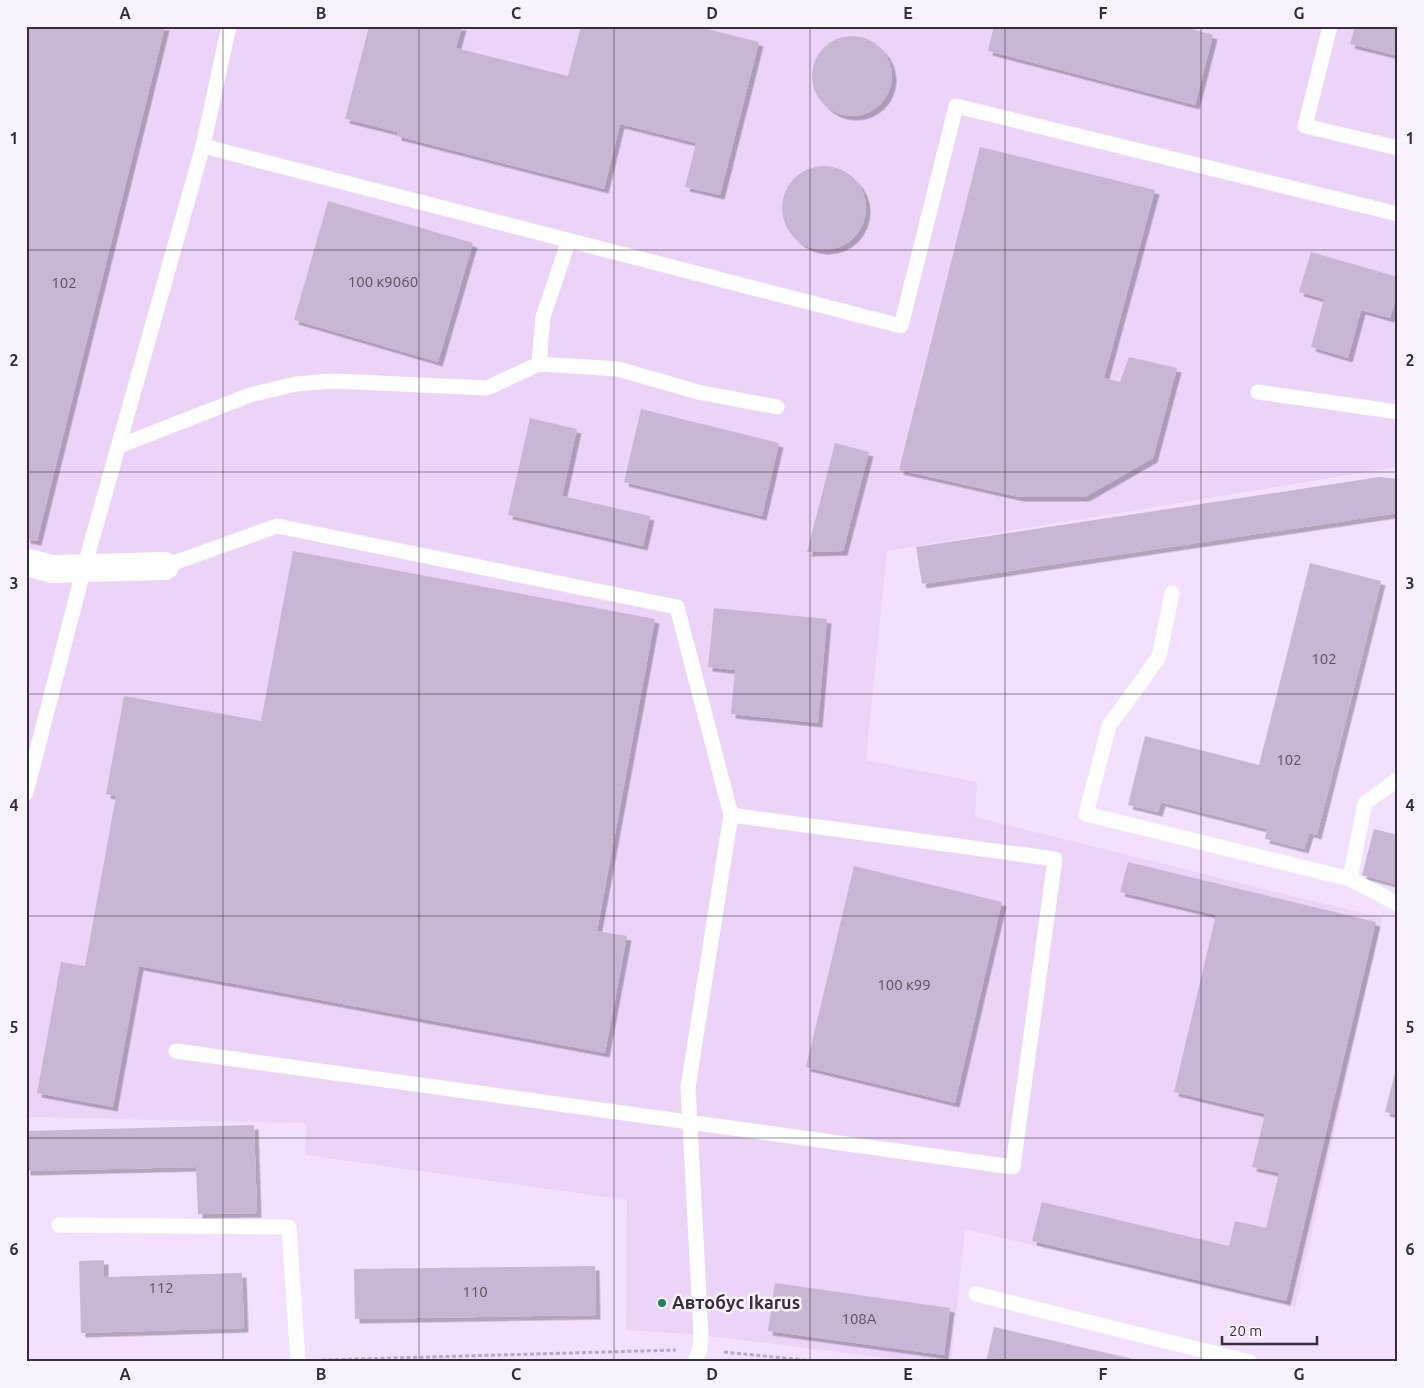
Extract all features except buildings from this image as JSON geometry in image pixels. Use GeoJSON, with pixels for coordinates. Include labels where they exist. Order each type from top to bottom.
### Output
{"type":"FeatureCollection","features":[{"type":"Feature","properties":{"kind":"street"},"geometry":{"type":"LineString","coordinates":[[26,562],[52,569],[165,566]]}},
{"type":"Feature","properties":{"kind":"lane"},"geometry":{"type":"LineString","coordinates":[[26,793],[84,568],[203,146],[229,26]]}},
{"type":"Feature","properties":{"kind":"lane"},"geometry":{"type":"LineString","coordinates":[[1330,26],[1305,126],[1398,148]]}},
{"type":"Feature","properties":{"kind":"lane"},"geometry":{"type":"LineString","coordinates":[[203,146],[901,326],[956,106],[1398,214]]}},
{"type":"Feature","properties":{"kind":"lane"},"geometry":{"type":"LineString","coordinates":[[540,364],[543,317],[569,240]]}},
{"type":"Feature","properties":{"kind":"lane"},"geometry":{"type":"LineString","coordinates":[[119,446],[250,395],[296,384],[333,381],[487,388],[540,364],[618,369],[698,392],[777,407]]}},
{"type":"Feature","properties":{"kind":"lane"},"geometry":{"type":"LineString","coordinates":[[1258,392],[1398,412]]}},
{"type":"Feature","properties":{"kind":"lane"},"geometry":{"type":"LineString","coordinates":[[165,566],[277,526],[677,607],[732,815],[688,1087],[698,1356]]}},
{"type":"Feature","properties":{"kind":"lane"},"geometry":{"type":"LineString","coordinates":[[1172,593],[1159,657],[1110,726],[1086,814],[1350,879],[1398,904]]}},
{"type":"Feature","properties":{"kind":"lane"},"geometry":{"type":"LineString","coordinates":[[1350,879],[1365,803],[1398,778]]}},
{"type":"Feature","properties":{"kind":"lane"},"geometry":{"type":"LineString","coordinates":[[176,1051],[1013,1167],[1055,859],[732,815]]}},
{"type":"Feature","properties":{"kind":"lane"},"geometry":{"type":"LineString","coordinates":[[59,1225],[290,1227],[298,1362]]}},
{"type":"Feature","properties":{"kind":"lane"},"geometry":{"type":"LineString","coordinates":[[976,1294],[1250,1362]]}},
{"type":"Feature","properties":{"kind":"path"},"geometry":{"type":"LineString","coordinates":[[298,1362],[435,1355],[698,1356],[824,1362]]}},
{"type":"Feature","properties":{"kind":"shaded area"},"geometry":{"type":"Polygon","coordinates":[[[26,26],[1398,26],[1398,467],[887,551],[866,760],[977,782],[975,817],[1382,918],[1295,1308],[965,1229],[951,1362],[919,1362],[701,1335],[626,1330],[627,1200],[305,1155],[306,1123],[26,1117],[26,26]]]}},
{"type":"Feature","properties":{"kind":"place","name":"Автобус Ikarus"},"geometry":{"type":"Point","coordinates":[662,1303]}}]}
